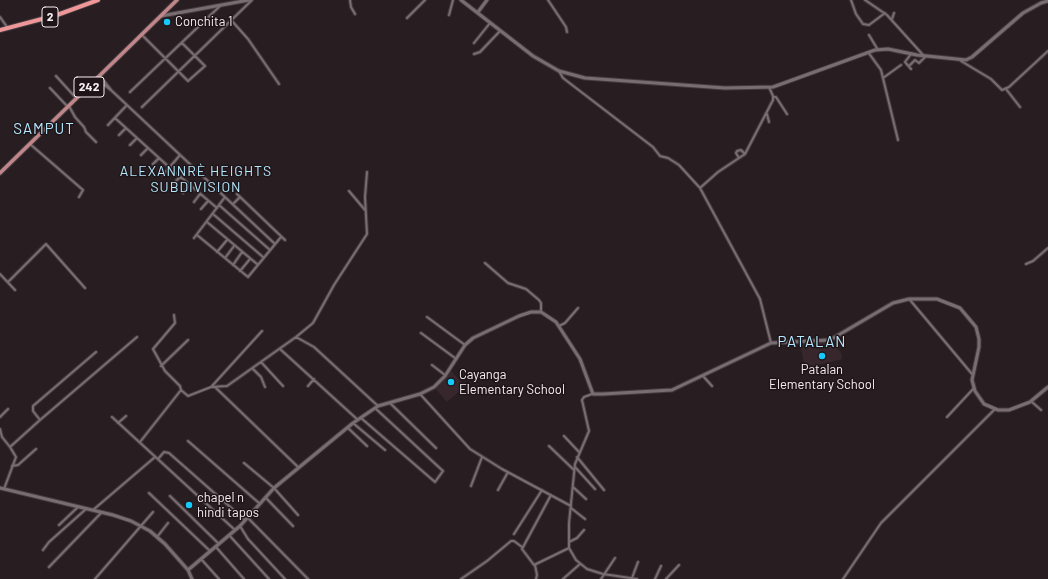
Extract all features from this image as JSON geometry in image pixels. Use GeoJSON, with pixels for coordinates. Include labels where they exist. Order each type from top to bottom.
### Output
{"type":"FeatureCollection","features":[{"type":"Feature","properties":{"kind":"highway","name":"2"},"geometry":{"type":"LineString","coordinates":[[0,30],[57,15],[98,0]]}},
{"type":"Feature","properties":{"kind":"main road","name":"242"},"geometry":{"type":"LineString","coordinates":[[0,173],[177,0]]}},
{"type":"Feature","properties":{"kind":"street"},"geometry":{"type":"LineString","coordinates":[[161,16],[248,0]]}},
{"type":"Feature","properties":{"kind":"street"},"geometry":{"type":"LineString","coordinates":[[142,107],[252,0]]}},
{"type":"Feature","properties":{"kind":"street"},"geometry":{"type":"LineString","coordinates":[[350,0],[351,7],[355,14]]}},
{"type":"Feature","properties":{"kind":"street"},"geometry":{"type":"LineString","coordinates":[[407,18],[425,0]]}},
{"type":"Feature","properties":{"kind":"street"},"geometry":{"type":"LineString","coordinates":[[449,15],[453,0]]}},
{"type":"Feature","properties":{"kind":"street"},"geometry":{"type":"LineString","coordinates":[[461,0],[533,56],[559,71],[585,78],[650,84],[725,88],[769,87],[788,82],[868,52],[878,50],[894,50],[961,61],[991,79],[1002,90],[1006,89],[1048,51]]}},
{"type":"Feature","properties":{"kind":"street"},"geometry":{"type":"LineString","coordinates":[[478,12],[487,0]]}},
{"type":"Feature","properties":{"kind":"street"},"geometry":{"type":"LineString","coordinates":[[548,0],[566,27],[567,32]]}},
{"type":"Feature","properties":{"kind":"street"},"geometry":{"type":"LineString","coordinates":[[852,0],[856,14],[863,24],[869,25],[885,13]]}},
{"type":"Feature","properties":{"kind":"street"},"geometry":{"type":"LineString","coordinates":[[865,0],[885,13],[926,56]]}},
{"type":"Feature","properties":{"kind":"street"},"geometry":{"type":"LineString","coordinates":[[961,61],[972,57],[1023,13],[1048,0]]}},
{"type":"Feature","properties":{"kind":"street"},"geometry":{"type":"LineString","coordinates":[[130,92],[220,5]]}},
{"type":"Feature","properties":{"kind":"street"},"geometry":{"type":"LineString","coordinates":[[892,21],[892,16],[894,13]]}},
{"type":"Feature","properties":{"kind":"street"},"geometry":{"type":"LineString","coordinates":[[0,17],[8,28]]}},
{"type":"Feature","properties":{"kind":"street"},"geometry":{"type":"LineString","coordinates":[[231,21],[248,39],[279,84]]}},
{"type":"Feature","properties":{"kind":"street"},"geometry":{"type":"LineString","coordinates":[[474,44],[491,22]]}},
{"type":"Feature","properties":{"kind":"street"},"geometry":{"type":"LineString","coordinates":[[474,54],[480,52],[501,30]]}},
{"type":"Feature","properties":{"kind":"street"},"geometry":{"type":"LineString","coordinates":[[142,35],[188,81],[205,67],[182,43]]}},
{"type":"Feature","properties":{"kind":"street"},"geometry":{"type":"LineString","coordinates":[[869,35],[878,50]]}},
{"type":"Feature","properties":{"kind":"street"},"geometry":{"type":"LineString","coordinates":[[868,52],[881,70],[898,140]]}},
{"type":"Feature","properties":{"kind":"street"},"geometry":{"type":"LineString","coordinates":[[911,54],[905,61],[911,70]]}},
{"type":"Feature","properties":{"kind":"street"},"geometry":{"type":"LineString","coordinates":[[909,66],[915,60],[919,63],[926,56]]}},
{"type":"Feature","properties":{"kind":"street"},"geometry":{"type":"LineString","coordinates":[[883,78],[900,66],[902,70]]}},
{"type":"Feature","properties":{"kind":"street"},"geometry":{"type":"LineString","coordinates":[[559,71],[562,78],[653,147],[660,156],[668,158],[679,166],[700,188],[760,299],[771,343]]}},
{"type":"Feature","properties":{"kind":"street"},"geometry":{"type":"LineString","coordinates":[[56,76],[76,99]]}},
{"type":"Feature","properties":{"kind":"street"},"geometry":{"type":"LineString","coordinates":[[100,76],[112,91]]}},
{"type":"Feature","properties":{"kind":"street"},"geometry":{"type":"LineString","coordinates":[[97,79],[112,91],[275,244]]}},
{"type":"Feature","properties":{"kind":"street"},"geometry":{"type":"LineString","coordinates":[[101,83],[104,80]]}},
{"type":"Feature","properties":{"kind":"street"},"geometry":{"type":"LineString","coordinates":[[769,87],[773,97],[776,97],[787,114]]}},
{"type":"Feature","properties":{"kind":"street"},"geometry":{"type":"LineString","coordinates":[[50,88],[69,106],[86,132],[96,142]]}},
{"type":"Feature","properties":{"kind":"street"},"geometry":{"type":"LineString","coordinates":[[1006,89],[1020,107]]}},
{"type":"Feature","properties":{"kind":"street"},"geometry":{"type":"LineString","coordinates":[[700,188],[718,172],[745,154],[767,114],[773,97]]}},
{"type":"Feature","properties":{"kind":"street"},"geometry":{"type":"LineString","coordinates":[[108,126],[127,105]]}},
{"type":"Feature","properties":{"kind":"street"},"geometry":{"type":"LineString","coordinates":[[767,114],[769,122]]}},
{"type":"Feature","properties":{"kind":"street"},"geometry":{"type":"LineString","coordinates":[[115,118],[200,194],[218,206],[270,250]]}},
{"type":"Feature","properties":{"kind":"street"},"geometry":{"type":"LineString","coordinates":[[119,135],[126,128]]}},
{"type":"Feature","properties":{"kind":"street"},"geometry":{"type":"LineString","coordinates":[[130,145],[137,138]]}},
{"type":"Feature","properties":{"kind":"street"},"geometry":{"type":"LineString","coordinates":[[30,144],[83,190],[79,197]]}},
{"type":"Feature","properties":{"kind":"street"},"geometry":{"type":"LineString","coordinates":[[141,156],[148,148]]}},
{"type":"Feature","properties":{"kind":"street"},"geometry":{"type":"LineString","coordinates":[[739,158],[736,153],[737,151],[740,150],[745,154]]}},
{"type":"Feature","properties":{"kind":"street"},"geometry":{"type":"LineString","coordinates":[[163,175],[180,155]]}},
{"type":"Feature","properties":{"kind":"street"},"geometry":{"type":"LineString","coordinates":[[153,164],[159,158]]}},
{"type":"Feature","properties":{"kind":"street"},"geometry":{"type":"LineString","coordinates":[[211,387],[216,388],[229,385],[280,349],[313,323],[334,285],[366,237],[367,172]]}},
{"type":"Feature","properties":{"kind":"street"},"geometry":{"type":"LineString","coordinates":[[173,184],[180,176]]}},
{"type":"Feature","properties":{"kind":"street"},"geometry":{"type":"LineString","coordinates":[[183,193],[190,185]]}},
{"type":"Feature","properties":{"kind":"street"},"geometry":{"type":"LineString","coordinates":[[349,191],[354,195],[357,203],[366,211]]}},
{"type":"Feature","properties":{"kind":"street"},"geometry":{"type":"LineString","coordinates":[[194,202],[200,194]]}},
{"type":"Feature","properties":{"kind":"street"},"geometry":{"type":"LineString","coordinates":[[238,194],[285,240]]}},
{"type":"Feature","properties":{"kind":"street"},"geometry":{"type":"LineString","coordinates":[[194,238],[225,197]]}},
{"type":"Feature","properties":{"kind":"street"},"geometry":{"type":"LineString","coordinates":[[233,204],[240,197]]}},
{"type":"Feature","properties":{"kind":"street"},"geometry":{"type":"LineString","coordinates":[[201,209],[208,200]]}},
{"type":"Feature","properties":{"kind":"street"},"geometry":{"type":"LineString","coordinates":[[213,214],[263,257]]}},
{"type":"Feature","properties":{"kind":"street"},"geometry":{"type":"LineString","coordinates":[[207,222],[257,264]]}},
{"type":"Feature","properties":{"kind":"street"},"geometry":{"type":"LineString","coordinates":[[197,235],[248,277],[257,264],[281,237]]}},
{"type":"Feature","properties":{"kind":"street"},"geometry":{"type":"LineString","coordinates":[[217,252],[227,240]]}},
{"type":"Feature","properties":{"kind":"street"},"geometry":{"type":"LineString","coordinates":[[8,282],[46,244],[84,288]]}},
{"type":"Feature","properties":{"kind":"street"},"geometry":{"type":"LineString","coordinates":[[225,258],[235,246]]}},
{"type":"Feature","properties":{"kind":"street"},"geometry":{"type":"LineString","coordinates":[[1026,264],[1048,248]]}},
{"type":"Feature","properties":{"kind":"street"},"geometry":{"type":"LineString","coordinates":[[233,265],[242,252]]}},
{"type":"Feature","properties":{"kind":"street"},"geometry":{"type":"LineString","coordinates":[[240,271],[250,259]]}},
{"type":"Feature","properties":{"kind":"street"},"geometry":{"type":"LineString","coordinates":[[484,263],[508,283],[526,289],[539,300],[541,303],[541,312]]}},
{"type":"Feature","properties":{"kind":"street"},"geometry":{"type":"LineString","coordinates":[[0,274],[15,290]]}},
{"type":"Feature","properties":{"kind":"street"},"geometry":{"type":"LineString","coordinates":[[909,298],[972,374]]}},
{"type":"Feature","properties":{"kind":"street"},"geometry":{"type":"LineString","coordinates":[[637,579],[618,578],[587,569],[580,564],[569,548],[575,467],[577,457],[589,431],[582,400],[584,396],[593,394],[669,391],[771,343],[834,339],[881,309],[909,298],[937,299],[956,306],[966,314],[976,327],[979,339],[972,374],[974,388],[981,400],[995,409],[1009,410],[1032,402],[1048,388]]}},
{"type":"Feature","properties":{"kind":"street"},"geometry":{"type":"LineString","coordinates":[[559,326],[568,320],[578,308]]}},
{"type":"Feature","properties":{"kind":"street"},"geometry":{"type":"LineString","coordinates":[[188,570],[240,526],[274,488],[353,422],[360,419],[376,407],[420,394],[434,387],[445,375],[464,345],[483,332],[519,316],[531,312],[541,312],[554,320],[580,359],[593,394]]}},
{"type":"Feature","properties":{"kind":"street"},"geometry":{"type":"LineString","coordinates":[[174,315],[175,323],[153,349],[161,366],[188,396],[211,387],[262,331]]}},
{"type":"Feature","properties":{"kind":"street"},"geometry":{"type":"LineString","coordinates":[[427,317],[464,345]]}},
{"type":"Feature","properties":{"kind":"street"},"geometry":{"type":"LineString","coordinates":[[420,333],[455,358]]}},
{"type":"Feature","properties":{"kind":"street"},"geometry":{"type":"LineString","coordinates":[[10,447],[137,337]]}},
{"type":"Feature","properties":{"kind":"street"},"geometry":{"type":"LineString","coordinates":[[280,349],[435,482],[443,471],[314,347],[296,337]]}},
{"type":"Feature","properties":{"kind":"street"},"geometry":{"type":"LineString","coordinates":[[161,366],[188,340]]}},
{"type":"Feature","properties":{"kind":"street"},"geometry":{"type":"LineString","coordinates":[[40,420],[32,409],[33,406],[96,352]]}},
{"type":"Feature","properties":{"kind":"street"},"geometry":{"type":"LineString","coordinates":[[261,362],[283,386]]}},
{"type":"Feature","properties":{"kind":"street"},"geometry":{"type":"LineString","coordinates":[[432,365],[445,375]]}},
{"type":"Feature","properties":{"kind":"street"},"geometry":{"type":"LineString","coordinates":[[252,369],[261,377],[265,387]]}},
{"type":"Feature","properties":{"kind":"street"},"geometry":{"type":"LineString","coordinates":[[703,376],[712,386]]}},
{"type":"Feature","properties":{"kind":"street"},"geometry":{"type":"LineString","coordinates":[[308,386],[314,379]]}},
{"type":"Feature","properties":{"kind":"street"},"geometry":{"type":"LineString","coordinates":[[216,388],[298,467]]}},
{"type":"Feature","properties":{"kind":"street"},"geometry":{"type":"LineString","coordinates":[[947,417],[974,388]]}},
{"type":"Feature","properties":{"kind":"street"},"geometry":{"type":"LineString","coordinates":[[140,442],[181,390]]}},
{"type":"Feature","properties":{"kind":"street"},"geometry":{"type":"LineString","coordinates":[[420,394],[468,448],[571,507],[586,519]]}},
{"type":"Feature","properties":{"kind":"street"},"geometry":{"type":"LineString","coordinates":[[389,402],[436,448]]}},
{"type":"Feature","properties":{"kind":"street"},"geometry":{"type":"LineString","coordinates":[[1032,402],[1041,410]]}},
{"type":"Feature","properties":{"kind":"street"},"geometry":{"type":"LineString","coordinates":[[1,415],[8,409]]}},
{"type":"Feature","properties":{"kind":"street"},"geometry":{"type":"LineString","coordinates":[[843,579],[881,523],[995,409]]}},
{"type":"Feature","properties":{"kind":"street"},"geometry":{"type":"LineString","coordinates":[[118,423],[126,416]]}},
{"type":"Feature","properties":{"kind":"street"},"geometry":{"type":"LineString","coordinates":[[112,417],[235,530]]}},
{"type":"Feature","properties":{"kind":"street"},"geometry":{"type":"LineString","coordinates":[[353,422],[385,450]]}},
{"type":"Feature","properties":{"kind":"street"},"geometry":{"type":"LineString","coordinates":[[348,427],[367,446]]}},
{"type":"Feature","properties":{"kind":"street"},"geometry":{"type":"LineString","coordinates":[[0,429],[2,437],[16,457],[2,489],[87,508],[126,519],[142,526],[157,537],[188,570],[192,579]]}},
{"type":"Feature","properties":{"kind":"street"},"geometry":{"type":"LineString","coordinates":[[564,436],[579,452]]}},
{"type":"Feature","properties":{"kind":"street"},"geometry":{"type":"LineString","coordinates":[[188,441],[259,503]]}},
{"type":"Feature","properties":{"kind":"street"},"geometry":{"type":"LineString","coordinates":[[549,446],[575,470]]}},
{"type":"Feature","properties":{"kind":"street"},"geometry":{"type":"LineString","coordinates":[[12,466],[19,464],[36,449]]}},
{"type":"Feature","properties":{"kind":"street"},"geometry":{"type":"LineString","coordinates":[[158,459],[164,452],[170,453],[246,519],[308,579]]}},
{"type":"Feature","properties":{"kind":"street"},"geometry":{"type":"LineString","coordinates":[[93,510],[155,457]]}},
{"type":"Feature","properties":{"kind":"street"},"geometry":{"type":"LineString","coordinates":[[471,486],[482,457]]}},
{"type":"Feature","properties":{"kind":"street"},"geometry":{"type":"LineString","coordinates":[[577,457],[604,490]]}},
{"type":"Feature","properties":{"kind":"street"},"geometry":{"type":"LineString","coordinates":[[244,463],[274,488],[298,515]]}},
{"type":"Feature","properties":{"kind":"street"},"geometry":{"type":"LineString","coordinates":[[575,467],[594,489]]}},
{"type":"Feature","properties":{"kind":"street"},"geometry":{"type":"LineString","coordinates":[[498,490],[508,472]]}},
{"type":"Feature","properties":{"kind":"street"},"geometry":{"type":"LineString","coordinates":[[573,487],[586,500]]}},
{"type":"Feature","properties":{"kind":"street"},"geometry":{"type":"LineString","coordinates":[[514,534],[542,490]]}},
{"type":"Feature","properties":{"kind":"street"},"geometry":{"type":"LineString","coordinates":[[149,493],[210,551]]}},
{"type":"Feature","properties":{"kind":"street"},"geometry":{"type":"LineString","coordinates":[[522,547],[551,495]]}},
{"type":"Feature","properties":{"kind":"street"},"geometry":{"type":"LineString","coordinates":[[170,496],[219,544]]}},
{"type":"Feature","properties":{"kind":"street"},"geometry":{"type":"LineString","coordinates":[[265,497],[293,526]]}},
{"type":"Feature","properties":{"kind":"street"},"geometry":{"type":"LineString","coordinates":[[59,525],[79,506]]}},
{"type":"Feature","properties":{"kind":"street"},"geometry":{"type":"LineString","coordinates":[[43,550],[49,542],[87,508]]}},
{"type":"Feature","properties":{"kind":"street"},"geometry":{"type":"LineString","coordinates":[[49,567],[102,512]]}},
{"type":"Feature","properties":{"kind":"street"},"geometry":{"type":"LineString","coordinates":[[95,579],[153,512]]}},
{"type":"Feature","properties":{"kind":"street"},"geometry":{"type":"LineString","coordinates":[[157,537],[168,523]]}},
{"type":"Feature","properties":{"kind":"street"},"geometry":{"type":"LineString","coordinates":[[240,526],[248,539],[285,579]]}},
{"type":"Feature","properties":{"kind":"street"},"geometry":{"type":"LineString","coordinates":[[569,542],[577,538],[584,530]]}},
{"type":"Feature","properties":{"kind":"street"},"geometry":{"type":"LineString","coordinates":[[229,536],[269,579]]}},
{"type":"Feature","properties":{"kind":"street"},"geometry":{"type":"LineString","coordinates":[[461,579],[488,561],[511,541],[522,547],[534,565],[537,575],[536,579]]}},
{"type":"Feature","properties":{"kind":"street"},"geometry":{"type":"LineString","coordinates":[[216,546],[244,579]]}},
{"type":"Feature","properties":{"kind":"street"},"geometry":{"type":"LineString","coordinates":[[534,565],[569,548]]}},
{"type":"Feature","properties":{"kind":"street"},"geometry":{"type":"LineString","coordinates":[[601,579],[614,558]]}},
{"type":"Feature","properties":{"kind":"street"},"geometry":{"type":"LineString","coordinates":[[201,559],[219,579]]}},
{"type":"Feature","properties":{"kind":"street"},"geometry":{"type":"LineString","coordinates":[[633,579],[638,562]]}},
{"type":"Feature","properties":{"kind":"street"},"geometry":{"type":"LineString","coordinates":[[563,579],[580,564]]}},
{"type":"Feature","properties":{"kind":"street"},"geometry":{"type":"LineString","coordinates":[[666,579],[679,565]]}},
{"type":"Feature","properties":{"kind":"street"},"geometry":{"type":"LineString","coordinates":[[655,579],[661,566]]}},
{"type":"Feature","properties":{"kind":"shaded area","name":"Patalan Elementary School"},"geometry":{"type":"Polygon","coordinates":[[[832,341],[841,353],[842,359],[805,368],[800,344],[832,341]]]}},
{"type":"Feature","properties":{"kind":"shaded area","name":"Cayanga Elementary School"},"geometry":{"type":"Polygon","coordinates":[[[450,370],[465,386],[447,402],[435,388],[450,370]]]}},
{"type":"Feature","properties":{"kind":"place","name":"Conchita 1"},"geometry":{"type":"Point","coordinates":[167,22]}},
{"type":"Feature","properties":{"kind":"place","name":"Patalan Elementary School"},"geometry":{"type":"Point","coordinates":[822,356]}},
{"type":"Feature","properties":{"kind":"place","name":"Cayanga Elementary School"},"geometry":{"type":"Point","coordinates":[451,382]}},
{"type":"Feature","properties":{"kind":"place","name":"chapel n hindi tapos"},"geometry":{"type":"Point","coordinates":[189,505]}},
{"type":"Feature","properties":{"kind":"district","name":"SAMPUT"},"geometry":{"type":"Point","coordinates":[44,129]}},
{"type":"Feature","properties":{"kind":"district","name":"ALEXANNRÈ HEIGHTS SUBDIVISION"},"geometry":{"type":"Point","coordinates":[196,180]}},
{"type":"Feature","properties":{"kind":"district","name":"PATALAN"},"geometry":{"type":"Point","coordinates":[812,342]}}]}
